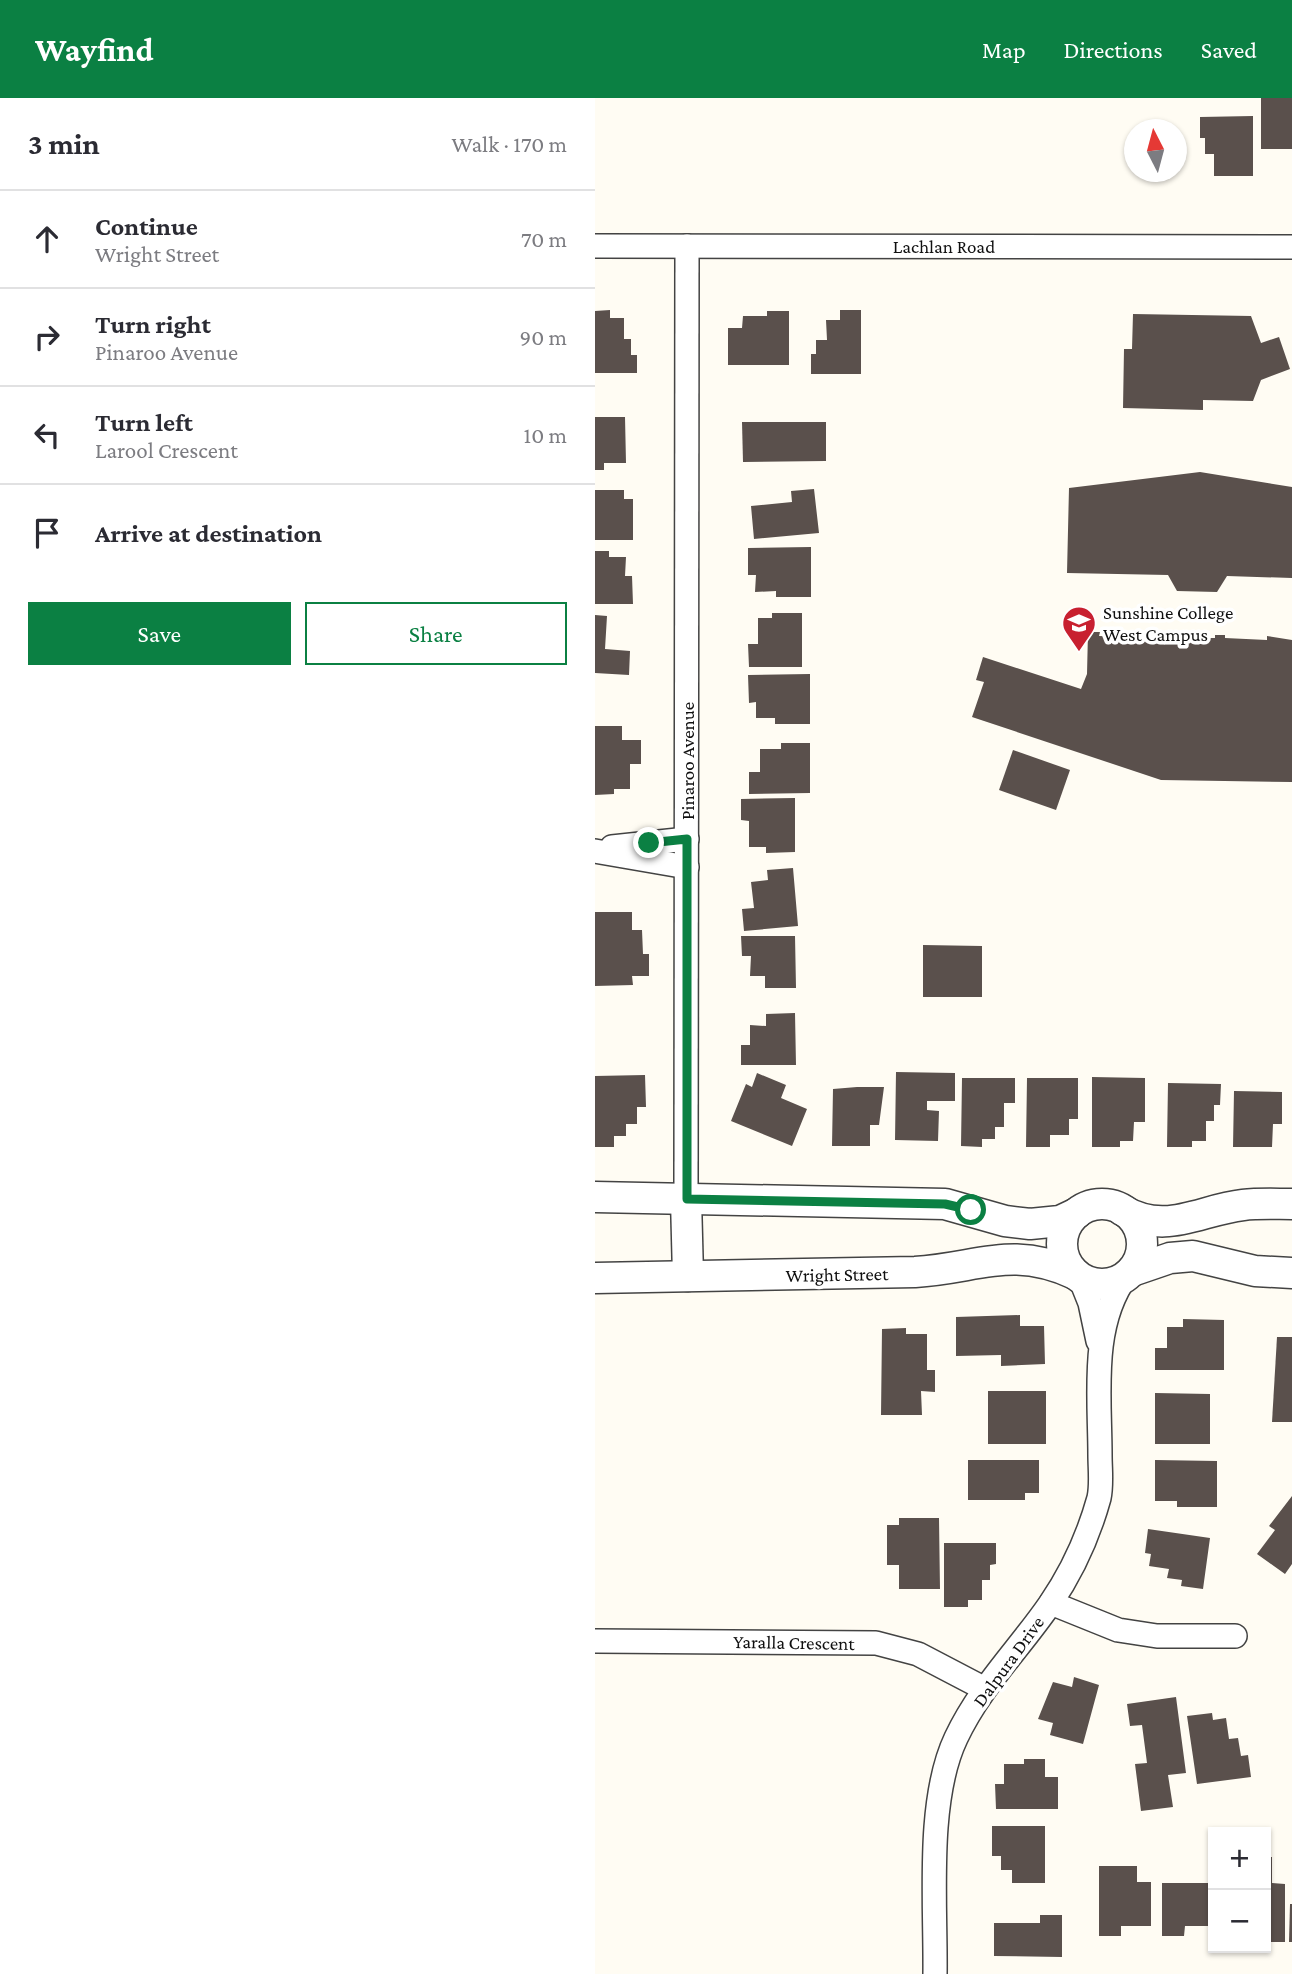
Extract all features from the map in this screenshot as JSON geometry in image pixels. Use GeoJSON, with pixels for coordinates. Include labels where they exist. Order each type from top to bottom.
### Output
{"type":"FeatureCollection","features":[{"type":"Feature","properties":{"kind":"street","name":"Lachlan Road"},"geometry":{"type":"LineString","coordinates":[[595,246],[1292,247]]}},
{"type":"Feature","properties":{"kind":"street","name":"Pinaroo Avenue"},"geometry":{"type":"LineString","coordinates":[[687,246],[688,1276]]}},
{"type":"Feature","properties":{"kind":"street"},"geometry":{"type":"LineString","coordinates":[[595,850],[687,839]]}},
{"type":"Feature","properties":{"kind":"street"},"geometry":{"type":"LineString","coordinates":[[595,850],[687,867]]}},
{"type":"Feature","properties":{"kind":"street"},"geometry":{"type":"LineString","coordinates":[[595,1197],[945,1204],[1005,1221],[1030,1224],[1060,1221],[1094,1205],[1122,1210],[1137,1218],[1168,1223],[1242,1205],[1292,1204]]}},
{"type":"Feature","properties":{"kind":"street"},"geometry":{"type":"LineString","coordinates":[[1122,1210],[1135,1222],[1142,1238],[1140,1256],[1130,1273]]}},
{"type":"Feature","properties":{"kind":"street"},"geometry":{"type":"LineString","coordinates":[[1077,1213],[1065,1228],[1062,1248],[1068,1266],[1077,1276],[1104,1284],[1170,1258],[1193,1256],[1247,1270],[1292,1273]]}},
{"type":"Feature","properties":{"kind":"street","name":"Wright Street"},"geometry":{"type":"LineString","coordinates":[[595,1278],[915,1272],[947,1270],[1011,1257],[1041,1261],[1077,1276]]}},
{"type":"Feature","properties":{"kind":"street","name":"Dalpura Drive"},"geometry":{"type":"LineString","coordinates":[[935,1974],[937,1815],[943,1776],[955,1739],[983,1688],[1051,1603],[1080,1551],[1099,1495],[1101,1354],[1111,1303],[1130,1273]]}},
{"type":"Feature","properties":{"kind":"street","name":"Dalpura Drive"},"geometry":{"type":"LineString","coordinates":[[1077,1276],[1092,1310],[1101,1354]]}},
{"type":"Feature","properties":{"kind":"street"},"geometry":{"type":"LineString","coordinates":[[1051,1603],[1118,1630],[1157,1636],[1235,1636]]}},
{"type":"Feature","properties":{"kind":"street","name":"Yaralla Crescent"},"geometry":{"type":"LineString","coordinates":[[595,1641],[876,1643],[918,1654],[983,1688]]}},
{"type":"Feature","properties":{"kind":"building"},"geometry":{"type":"Polygon","coordinates":[[[1261,98],[1292,98],[1292,149],[1261,149],[1261,98]]]}},
{"type":"Feature","properties":{"kind":"building"},"geometry":{"type":"Polygon","coordinates":[[[1253,116],[1253,176],[1214,176],[1214,154],[1205,154],[1205,138],[1200,138],[1200,117],[1253,116]]]}},
{"type":"Feature","properties":{"kind":"building"},"geometry":{"type":"Polygon","coordinates":[[[610,310],[610,318],[624,318],[624,339],[631,339],[631,355],[637,355],[637,373],[595,373],[595,311],[610,310]]]}},
{"type":"Feature","properties":{"kind":"building"},"geometry":{"type":"Polygon","coordinates":[[[840,310],[861,310],[861,374],[811,374],[811,354],[816,354],[816,340],[827,340],[826,320],[840,320],[840,310]]]}},
{"type":"Feature","properties":{"kind":"building"},"geometry":{"type":"Polygon","coordinates":[[[767,311],[789,311],[789,365],[728,365],[728,328],[742,328],[743,316],[767,316],[767,311]]]}},
{"type":"Feature","properties":{"kind":"building"},"geometry":{"type":"Polygon","coordinates":[[[1133,314],[1251,316],[1261,343],[1279,337],[1290,369],[1261,380],[1253,401],[1203,400],[1203,410],[1123,408],[1124,349],[1132,349],[1133,314]]]}},
{"type":"Feature","properties":{"kind":"building"},"geometry":{"type":"Polygon","coordinates":[[[595,417],[625,417],[626,463],[604,463],[604,470],[595,470],[595,417]]]}},
{"type":"Feature","properties":{"kind":"building"},"geometry":{"type":"Polygon","coordinates":[[[742,422],[826,422],[826,461],[743,462],[742,422]]]}},
{"type":"Feature","properties":{"kind":"building"},"geometry":{"type":"Polygon","coordinates":[[[1200,472],[1292,487],[1292,578],[1227,576],[1217,592],[1177,591],[1168,575],[1067,573],[1069,488],[1200,472]]]}},
{"type":"Feature","properties":{"kind":"building"},"geometry":{"type":"Polygon","coordinates":[[[814,489],[819,533],[754,539],[751,506],[792,502],[791,491],[814,489]]]}},
{"type":"Feature","properties":{"kind":"building"},"geometry":{"type":"Polygon","coordinates":[[[595,490],[624,490],[624,499],[633,499],[633,540],[595,540],[595,490]]]}},
{"type":"Feature","properties":{"kind":"building"},"geometry":{"type":"Polygon","coordinates":[[[811,547],[811,597],[776,597],[776,591],[755,592],[756,575],[748,575],[748,548],[811,547]]]}},
{"type":"Feature","properties":{"kind":"building"},"geometry":{"type":"Polygon","coordinates":[[[595,551],[609,551],[609,557],[626,557],[625,576],[632,576],[633,604],[595,604],[595,551]]]}},
{"type":"Feature","properties":{"kind":"building"},"geometry":{"type":"Polygon","coordinates":[[[772,613],[802,613],[802,667],[749,667],[748,644],[758,644],[758,618],[772,618],[772,613]]]}},
{"type":"Feature","properties":{"kind":"building"},"geometry":{"type":"Polygon","coordinates":[[[595,615],[607,616],[605,649],[630,651],[629,675],[595,673],[595,615]]]}},
{"type":"Feature","properties":{"kind":"building"},"geometry":{"type":"Polygon","coordinates":[[[1088,632],[1100,632],[1099,636],[1128,637],[1128,633],[1139,634],[1139,637],[1172,638],[1172,634],[1181,634],[1181,638],[1215,638],[1215,635],[1225,635],[1225,638],[1267,640],[1267,636],[1292,640],[1292,782],[1161,780],[972,717],[984,682],[976,680],[983,657],[1081,689],[1087,674],[1088,632]]]}},
{"type":"Feature","properties":{"kind":"building"},"geometry":{"type":"Polygon","coordinates":[[[810,674],[810,724],[775,724],[775,718],[756,718],[756,702],[749,703],[748,675],[810,674]]]}},
{"type":"Feature","properties":{"kind":"building"},"geometry":{"type":"Polygon","coordinates":[[[595,726],[622,726],[622,740],[641,740],[641,764],[630,764],[630,789],[614,789],[614,794],[595,795],[595,726]]]}},
{"type":"Feature","properties":{"kind":"building"},"geometry":{"type":"Polygon","coordinates":[[[781,743],[810,743],[810,793],[749,794],[749,772],[760,772],[760,749],[781,749],[781,743]]]}},
{"type":"Feature","properties":{"kind":"building"},"geometry":{"type":"Polygon","coordinates":[[[1013,750],[1070,770],[1056,810],[999,790],[1013,750]]]}},
{"type":"Feature","properties":{"kind":"building"},"geometry":{"type":"Polygon","coordinates":[[[795,798],[795,852],[766,853],[766,847],[749,847],[749,821],[741,820],[741,799],[795,798]]]}},
{"type":"Feature","properties":{"kind":"building"},"geometry":{"type":"Polygon","coordinates":[[[793,868],[798,926],[744,931],[742,909],[754,908],[751,882],[768,880],[767,870],[793,868]]]}},
{"type":"Feature","properties":{"kind":"building"},"geometry":{"type":"Polygon","coordinates":[[[595,912],[632,912],[632,930],[642,930],[643,954],[649,954],[649,976],[632,976],[633,985],[595,986],[595,912]]]}},
{"type":"Feature","properties":{"kind":"building"},"geometry":{"type":"Polygon","coordinates":[[[741,936],[795,936],[796,988],[765,988],[765,976],[750,976],[751,956],[742,956],[741,936]]]}},
{"type":"Feature","properties":{"kind":"building"},"geometry":{"type":"Polygon","coordinates":[[[923,945],[982,946],[982,997],[923,997],[923,945]]]}},
{"type":"Feature","properties":{"kind":"building"},"geometry":{"type":"Polygon","coordinates":[[[795,1013],[796,1065],[741,1065],[741,1045],[750,1045],[750,1025],[766,1026],[766,1014],[795,1013]]]}},
{"type":"Feature","properties":{"kind":"building"},"geometry":{"type":"Polygon","coordinates":[[[896,1072],[955,1073],[955,1101],[927,1101],[927,1110],[939,1111],[938,1141],[895,1140],[896,1072]]]}},
{"type":"Feature","properties":{"kind":"building"},"geometry":{"type":"Polygon","coordinates":[[[757,1073],[786,1085],[781,1098],[807,1109],[792,1146],[731,1121],[746,1084],[752,1087],[757,1073]]]}},
{"type":"Feature","properties":{"kind":"building"},"geometry":{"type":"Polygon","coordinates":[[[645,1075],[646,1107],[637,1107],[637,1124],[626,1124],[626,1136],[614,1136],[614,1147],[595,1147],[595,1076],[645,1075]]]}},
{"type":"Feature","properties":{"kind":"building"},"geometry":{"type":"Polygon","coordinates":[[[1092,1077],[1145,1078],[1145,1122],[1134,1122],[1133,1141],[1120,1141],[1120,1147],[1092,1147],[1092,1077]]]}},
{"type":"Feature","properties":{"kind":"building"},"geometry":{"type":"Polygon","coordinates":[[[962,1078],[1015,1078],[1015,1103],[1004,1103],[1004,1127],[995,1127],[995,1139],[982,1139],[982,1147],[961,1146],[962,1078]]]}},
{"type":"Feature","properties":{"kind":"building"},"geometry":{"type":"Polygon","coordinates":[[[1027,1078],[1078,1078],[1078,1119],[1069,1119],[1069,1135],[1050,1135],[1050,1147],[1026,1147],[1027,1078]]]}},
{"type":"Feature","properties":{"kind":"building"},"geometry":{"type":"Polygon","coordinates":[[[1168,1083],[1221,1084],[1220,1105],[1214,1105],[1214,1121],[1206,1121],[1206,1141],[1192,1141],[1192,1147],[1167,1147],[1168,1083]]]}},
{"type":"Feature","properties":{"kind":"building"},"geometry":{"type":"Polygon","coordinates":[[[884,1087],[879,1125],[870,1125],[870,1146],[832,1146],[833,1089],[884,1087]]]}},
{"type":"Feature","properties":{"kind":"building"},"geometry":{"type":"Polygon","coordinates":[[[1234,1091],[1282,1092],[1282,1124],[1273,1124],[1272,1147],[1233,1147],[1234,1091]]]}},
{"type":"Feature","properties":{"kind":"building"},"geometry":{"type":"Polygon","coordinates":[[[1020,1315],[1020,1326],[1044,1326],[1045,1364],[1001,1366],[1001,1355],[956,1356],[956,1317],[1020,1315]]]}},
{"type":"Feature","properties":{"kind":"building"},"geometry":{"type":"Polygon","coordinates":[[[1183,1319],[1224,1320],[1224,1370],[1155,1370],[1155,1348],[1167,1348],[1167,1327],[1183,1327],[1183,1319]]]}},
{"type":"Feature","properties":{"kind":"building"},"geometry":{"type":"Polygon","coordinates":[[[906,1328],[906,1334],[927,1334],[927,1370],[935,1370],[935,1392],[921,1391],[922,1415],[881,1415],[882,1329],[906,1328]]]}},
{"type":"Feature","properties":{"kind":"building"},"geometry":{"type":"Polygon","coordinates":[[[1277,1337],[1292,1337],[1292,1422],[1272,1422],[1277,1337]]]}},
{"type":"Feature","properties":{"kind":"building"},"geometry":{"type":"Polygon","coordinates":[[[988,1391],[1046,1391],[1046,1444],[988,1444],[988,1391]]]}},
{"type":"Feature","properties":{"kind":"building"},"geometry":{"type":"Polygon","coordinates":[[[1155,1393],[1210,1394],[1210,1444],[1155,1444],[1155,1393]]]}},
{"type":"Feature","properties":{"kind":"building"},"geometry":{"type":"Polygon","coordinates":[[[968,1460],[1039,1460],[1039,1493],[1025,1493],[1025,1500],[968,1500],[968,1460]]]}},
{"type":"Feature","properties":{"kind":"building"},"geometry":{"type":"Polygon","coordinates":[[[1155,1460],[1217,1461],[1217,1507],[1177,1507],[1177,1501],[1155,1501],[1155,1460]]]}},
{"type":"Feature","properties":{"kind":"building"},"geometry":{"type":"Polygon","coordinates":[[[1292,1496],[1292,1564],[1285,1574],[1257,1554],[1275,1530],[1269,1526],[1292,1496]]]}},
{"type":"Feature","properties":{"kind":"building"},"geometry":{"type":"Polygon","coordinates":[[[899,1518],[939,1518],[940,1589],[899,1589],[899,1565],[887,1565],[887,1525],[899,1525],[899,1518]]]}},
{"type":"Feature","properties":{"kind":"building"},"geometry":{"type":"Polygon","coordinates":[[[1148,1529],[1210,1538],[1203,1589],[1181,1586],[1182,1580],[1167,1578],[1169,1569],[1149,1566],[1151,1554],[1145,1553],[1148,1529]]]}},
{"type":"Feature","properties":{"kind":"building"},"geometry":{"type":"Polygon","coordinates":[[[944,1543],[996,1543],[996,1564],[990,1565],[990,1580],[982,1580],[982,1600],[968,1600],[968,1607],[944,1607],[944,1543]]]}},
{"type":"Feature","properties":{"kind":"building"},"geometry":{"type":"Polygon","coordinates":[[[1074,1677],[1099,1685],[1083,1744],[1050,1735],[1053,1723],[1038,1719],[1053,1682],[1072,1687],[1074,1677]]]}},
{"type":"Feature","properties":{"kind":"building"},"geometry":{"type":"Polygon","coordinates":[[[1176,1697],[1186,1773],[1168,1775],[1173,1807],[1141,1811],[1135,1764],[1147,1763],[1142,1725],[1130,1726],[1127,1704],[1176,1697]]]}},
{"type":"Feature","properties":{"kind":"building"},"geometry":{"type":"Polygon","coordinates":[[[1212,1713],[1213,1720],[1226,1718],[1229,1739],[1238,1738],[1241,1756],[1248,1755],[1251,1777],[1197,1784],[1187,1716],[1212,1713]]]}},
{"type":"Feature","properties":{"kind":"building"},"geometry":{"type":"Polygon","coordinates":[[[1024,1759],[1045,1759],[1045,1777],[1058,1777],[1058,1809],[996,1809],[995,1784],[1004,1784],[1004,1764],[1024,1764],[1024,1759]]]}},
{"type":"Feature","properties":{"kind":"building"},"geometry":{"type":"Polygon","coordinates":[[[992,1826],[1045,1826],[1045,1883],[1012,1883],[1012,1870],[1001,1870],[1001,1856],[992,1856],[992,1826]]]}},
{"type":"Feature","properties":{"kind":"building"},"geometry":{"type":"Polygon","coordinates":[[[1271,1857],[1272,1883],[1285,1884],[1285,1942],[1271,1942],[1271,1857]]]}},
{"type":"Feature","properties":{"kind":"building"},"geometry":{"type":"Polygon","coordinates":[[[1099,1866],[1137,1866],[1137,1882],[1151,1882],[1151,1926],[1121,1926],[1121,1936],[1099,1936],[1099,1866]]]}},
{"type":"Feature","properties":{"kind":"building"},"geometry":{"type":"Polygon","coordinates":[[[1162,1883],[1208,1883],[1208,1926],[1185,1926],[1184,1936],[1162,1936],[1162,1883]]]}},
{"type":"Feature","properties":{"kind":"building"},"geometry":{"type":"Polygon","coordinates":[[[1292,1904],[1292,1942],[1289,1942],[1292,1904]]]}},
{"type":"Feature","properties":{"kind":"building"},"geometry":{"type":"Polygon","coordinates":[[[1040,1915],[1062,1915],[1062,1957],[994,1956],[994,1923],[1040,1923],[1040,1915]]]}},
{"type":"Feature","properties":{"kind":"place","name":"Sunshine College West Campus"},"geometry":{"type":"Point","coordinates":[1079,653]}},
{"type":"Feature","properties":{"kind":"route"},"geometry":{"type":"LineString","coordinates":[[649,843],[687,839],[687,1199],[945,1204],[971,1210]]}}]}
